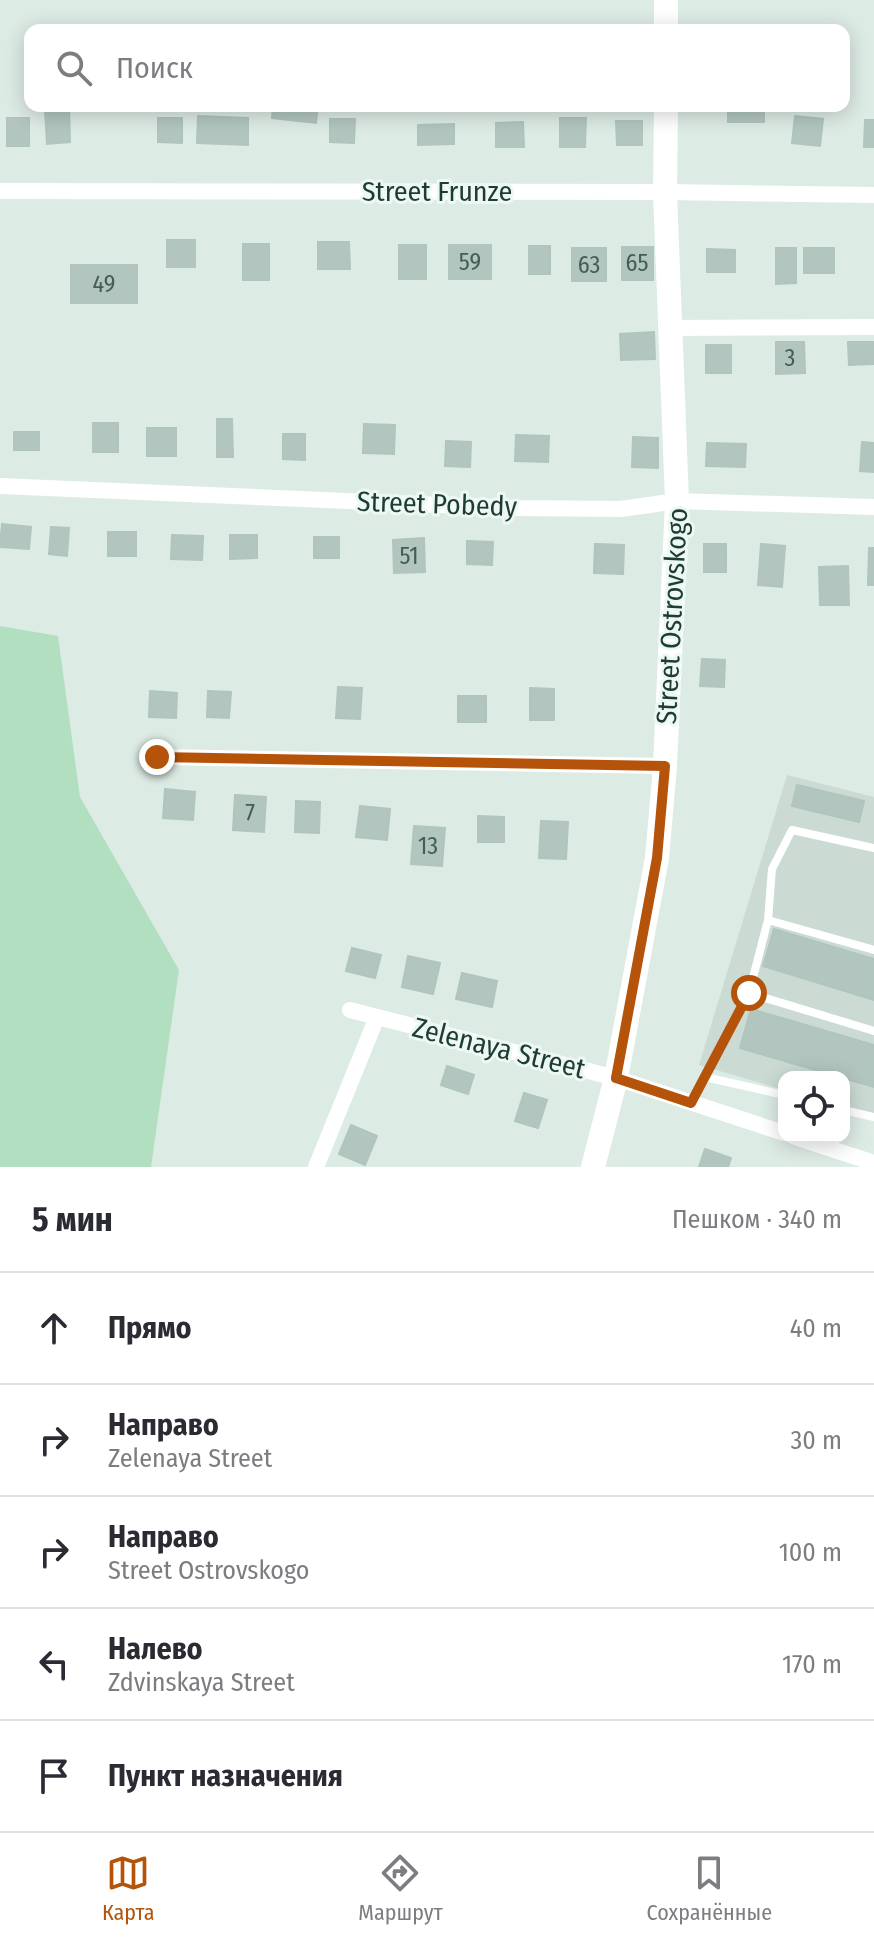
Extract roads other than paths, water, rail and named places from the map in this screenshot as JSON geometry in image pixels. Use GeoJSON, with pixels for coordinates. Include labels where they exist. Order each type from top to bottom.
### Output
{"type":"FeatureCollection","features":[{"type":"Feature","properties":{"kind":"street"},"geometry":{"type":"LineString","coordinates":[[666,0],[666,24]]}},
{"type":"Feature","properties":{"kind":"street","name":"Street Ostrovskogo"},"geometry":{"type":"LineString","coordinates":[[593,1167],[616,1078],[657,858],[665,766],[677,501],[665,192],[666,112]]}},
{"type":"Feature","properties":{"kind":"street","name":"Street Frunze"},"geometry":{"type":"LineString","coordinates":[[0,191],[874,195]]}},
{"type":"Feature","properties":{"kind":"street"},"geometry":{"type":"LineString","coordinates":[[671,328],[874,327]]}},
{"type":"Feature","properties":{"kind":"street","name":"Street Pobedy"},"geometry":{"type":"LineString","coordinates":[[0,486],[512,508],[621,509],[677,501],[874,507]]}},
{"type":"Feature","properties":{"kind":"street"},"geometry":{"type":"LineString","coordinates":[[157,757],[665,766]]}},
{"type":"Feature","properties":{"kind":"street","name":"Zelenaya Street"},"geometry":{"type":"LineString","coordinates":[[350,1010],[616,1078],[778,1131]]}},
{"type":"Feature","properties":{"kind":"street"},"geometry":{"type":"LineString","coordinates":[[316,1167],[377,1017]]}},
{"type":"Feature","properties":{"kind":"street"},"geometry":{"type":"LineString","coordinates":[[813,1143],[874,1163]]}},
{"type":"Feature","properties":{"kind":"lane"},"geometry":{"type":"LineString","coordinates":[[691,1103],[749,993],[768,920],[772,869],[792,830],[874,847]]}},
{"type":"Feature","properties":{"kind":"lane"},"geometry":{"type":"LineString","coordinates":[[768,920],[874,950]]}},
{"type":"Feature","properties":{"kind":"lane"},"geometry":{"type":"LineString","coordinates":[[749,993],[874,1031]]}},
{"type":"Feature","properties":{"kind":"lane"},"geometry":{"type":"LineString","coordinates":[[705,1077],[778,1094]]}},
{"type":"Feature","properties":{"kind":"lane"},"geometry":{"type":"LineString","coordinates":[[850,1111],[874,1117]]}}]}
